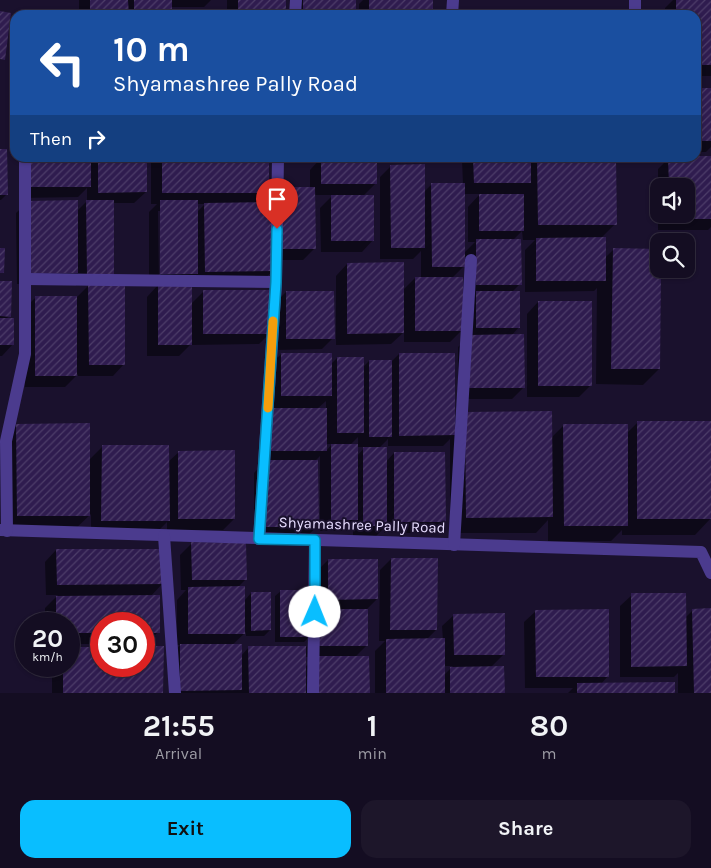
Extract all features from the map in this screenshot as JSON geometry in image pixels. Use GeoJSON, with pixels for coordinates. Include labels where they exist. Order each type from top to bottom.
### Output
{"type":"FeatureCollection","features":[{"type":"Feature","properties":{"kind":"street"},"geometry":{"type":"LineString","coordinates":[[4,530],[6,441],[25,354],[25,162]]}},
{"type":"Feature","properties":{"kind":"street"},"geometry":{"type":"LineString","coordinates":[[259,539],[276,282],[278,162]]}},
{"type":"Feature","properties":{"kind":"street"},"geometry":{"type":"LineString","coordinates":[[454,544],[470,260]]}},
{"type":"Feature","properties":{"kind":"street"},"geometry":{"type":"LineString","coordinates":[[25,279],[276,282]]}},
{"type":"Feature","properties":{"kind":"street","name":"Shyamashree Pally Road"},"geometry":{"type":"LineString","coordinates":[[4,530],[701,552],[711,573]]}},
{"type":"Feature","properties":{"kind":"street"},"geometry":{"type":"LineString","coordinates":[[164,536],[175,693]]}},
{"type":"Feature","properties":{"kind":"street"},"geometry":{"type":"LineString","coordinates":[[313,693],[315,540]]}},
{"type":"Feature","properties":{"kind":"building"},"geometry":{"type":"Polygon","coordinates":[[[90,0],[128,0],[129,10],[90,10],[90,0]]]}},
{"type":"Feature","properties":{"kind":"building"},"geometry":{"type":"Polygon","coordinates":[[[134,0],[172,0],[172,10],[134,10],[134,0]]]}},
{"type":"Feature","properties":{"kind":"building"},"geometry":{"type":"Polygon","coordinates":[[[238,0],[286,0],[286,10],[238,10],[238,0]]]}},
{"type":"Feature","properties":{"kind":"building"},"geometry":{"type":"Polygon","coordinates":[[[303,0],[356,0],[356,10],[303,10],[303,0]]]}},
{"type":"Feature","properties":{"kind":"building"},"geometry":{"type":"Polygon","coordinates":[[[369,0],[433,0],[433,10],[369,10],[369,0]]]}},
{"type":"Feature","properties":{"kind":"building"},"geometry":{"type":"Polygon","coordinates":[[[676,0],[711,0],[711,65],[701,65],[701,10],[676,10],[676,0]]]}},
{"type":"Feature","properties":{"kind":"building"},"geometry":{"type":"Polygon","coordinates":[[[0,11],[10,13],[10,21],[5,60],[0,59],[0,11]]]}},
{"type":"Feature","properties":{"kind":"building"},"geometry":{"type":"Polygon","coordinates":[[[701,88],[711,88],[711,141],[701,141],[701,88]]]}},
{"type":"Feature","properties":{"kind":"building"},"geometry":{"type":"Polygon","coordinates":[[[0,149],[7,149],[8,195],[0,195],[0,149]]]}},
{"type":"Feature","properties":{"kind":"building"},"geometry":{"type":"Polygon","coordinates":[[[701,156],[711,156],[711,219],[695,219],[695,178],[669,178],[668,162],[701,162],[701,156]]]}},
{"type":"Feature","properties":{"kind":"building"},"geometry":{"type":"Polygon","coordinates":[[[31,162],[91,162],[91,187],[31,187],[31,162]]]}},
{"type":"Feature","properties":{"kind":"building"},"geometry":{"type":"Polygon","coordinates":[[[98,162],[147,162],[147,192],[98,193],[98,162]]]}},
{"type":"Feature","properties":{"kind":"building"},"geometry":{"type":"Polygon","coordinates":[[[162,162],[269,162],[269,193],[162,193],[162,162]]]}},
{"type":"Feature","properties":{"kind":"building"},"geometry":{"type":"Polygon","coordinates":[[[321,162],[377,162],[377,184],[321,184],[321,162]]]}},
{"type":"Feature","properties":{"kind":"building"},"geometry":{"type":"Polygon","coordinates":[[[473,162],[531,162],[531,183],[474,183],[473,162]]]}},
{"type":"Feature","properties":{"kind":"building"},"geometry":{"type":"Polygon","coordinates":[[[537,162],[616,162],[617,225],[538,225],[537,162]]]}},
{"type":"Feature","properties":{"kind":"building"},"geometry":{"type":"Polygon","coordinates":[[[425,164],[425,248],[391,248],[390,165],[425,164]]]}},
{"type":"Feature","properties":{"kind":"building"},"geometry":{"type":"Polygon","coordinates":[[[431,183],[465,183],[465,267],[432,267],[431,183]]]}},
{"type":"Feature","properties":{"kind":"building"},"geometry":{"type":"Polygon","coordinates":[[[280,187],[315,187],[316,249],[280,249],[280,187]]]}},
{"type":"Feature","properties":{"kind":"building"},"geometry":{"type":"Polygon","coordinates":[[[479,194],[524,194],[524,231],[479,231],[479,194]]]}},
{"type":"Feature","properties":{"kind":"building"},"geometry":{"type":"Polygon","coordinates":[[[331,195],[374,195],[374,241],[331,241],[331,195]]]}},
{"type":"Feature","properties":{"kind":"building"},"geometry":{"type":"Polygon","coordinates":[[[78,200],[78,273],[28,274],[27,201],[78,200]]]}},
{"type":"Feature","properties":{"kind":"building"},"geometry":{"type":"Polygon","coordinates":[[[86,200],[114,200],[114,275],[87,276],[86,200]]]}},
{"type":"Feature","properties":{"kind":"building"},"geometry":{"type":"Polygon","coordinates":[[[160,200],[198,200],[198,274],[160,274],[160,200]]]}},
{"type":"Feature","properties":{"kind":"building"},"geometry":{"type":"Polygon","coordinates":[[[273,202],[274,271],[205,272],[204,203],[273,202]]]}},
{"type":"Feature","properties":{"kind":"building"},"geometry":{"type":"Polygon","coordinates":[[[606,237],[606,281],[536,281],[536,238],[606,237]]]}},
{"type":"Feature","properties":{"kind":"building"},"geometry":{"type":"Polygon","coordinates":[[[476,239],[521,239],[522,285],[476,285],[476,239]]]}},
{"type":"Feature","properties":{"kind":"building"},"geometry":{"type":"Polygon","coordinates":[[[0,248],[5,248],[4,273],[0,273],[0,248]]]}},
{"type":"Feature","properties":{"kind":"building"},"geometry":{"type":"Polygon","coordinates":[[[613,248],[650,249],[650,278],[661,278],[660,369],[611,369],[613,248]]]}},
{"type":"Feature","properties":{"kind":"building"},"geometry":{"type":"Polygon","coordinates":[[[404,262],[404,333],[347,334],[347,263],[404,262]]]}},
{"type":"Feature","properties":{"kind":"building"},"geometry":{"type":"Polygon","coordinates":[[[415,277],[463,277],[463,331],[415,331],[415,277]]]}},
{"type":"Feature","properties":{"kind":"building"},"geometry":{"type":"Polygon","coordinates":[[[0,281],[12,281],[11,317],[0,316],[0,281]]]}},
{"type":"Feature","properties":{"kind":"building"},"geometry":{"type":"Polygon","coordinates":[[[88,284],[125,284],[125,365],[89,365],[88,284]]]}},
{"type":"Feature","properties":{"kind":"building"},"geometry":{"type":"Polygon","coordinates":[[[158,284],[192,284],[192,345],[158,345],[158,284]]]}},
{"type":"Feature","properties":{"kind":"building"},"geometry":{"type":"Polygon","coordinates":[[[203,290],[271,290],[271,334],[203,334],[203,290]]]}},
{"type":"Feature","properties":{"kind":"building"},"geometry":{"type":"Polygon","coordinates":[[[286,291],[334,291],[335,339],[286,339],[286,291]]]}},
{"type":"Feature","properties":{"kind":"building"},"geometry":{"type":"Polygon","coordinates":[[[476,291],[520,291],[520,328],[476,328],[476,291]]]}},
{"type":"Feature","properties":{"kind":"building"},"geometry":{"type":"Polygon","coordinates":[[[35,296],[77,296],[77,376],[35,376],[35,296]]]}},
{"type":"Feature","properties":{"kind":"building"},"geometry":{"type":"Polygon","coordinates":[[[538,301],[592,301],[592,386],[538,386],[538,301]]]}},
{"type":"Feature","properties":{"kind":"building"},"geometry":{"type":"Polygon","coordinates":[[[0,318],[14,318],[14,345],[0,345],[0,318]]]}},
{"type":"Feature","properties":{"kind":"building"},"geometry":{"type":"Polygon","coordinates":[[[524,334],[525,388],[469,388],[469,335],[524,334]]]}},
{"type":"Feature","properties":{"kind":"building"},"geometry":{"type":"Polygon","coordinates":[[[281,353],[332,353],[332,396],[281,396],[281,353]]]}},
{"type":"Feature","properties":{"kind":"building"},"geometry":{"type":"Polygon","coordinates":[[[399,353],[455,353],[455,435],[399,436],[399,353]]]}},
{"type":"Feature","properties":{"kind":"building"},"geometry":{"type":"Polygon","coordinates":[[[337,357],[364,357],[364,433],[337,433],[337,357]]]}},
{"type":"Feature","properties":{"kind":"building"},"geometry":{"type":"Polygon","coordinates":[[[369,360],[392,360],[392,437],[369,437],[369,360]]]}},
{"type":"Feature","properties":{"kind":"building"},"geometry":{"type":"Polygon","coordinates":[[[270,408],[327,408],[327,451],[271,451],[270,408]]]}},
{"type":"Feature","properties":{"kind":"building"},"geometry":{"type":"Polygon","coordinates":[[[552,411],[553,517],[466,518],[465,412],[552,411]]]}},
{"type":"Feature","properties":{"kind":"building"},"geometry":{"type":"Polygon","coordinates":[[[637,421],[711,421],[711,519],[637,519],[637,421]]]}},
{"type":"Feature","properties":{"kind":"building"},"geometry":{"type":"Polygon","coordinates":[[[90,423],[90,516],[17,516],[16,424],[90,423]]]}},
{"type":"Feature","properties":{"kind":"building"},"geometry":{"type":"Polygon","coordinates":[[[563,424],[628,424],[628,526],[564,526],[563,424]]]}},
{"type":"Feature","properties":{"kind":"building"},"geometry":{"type":"Polygon","coordinates":[[[331,444],[358,444],[358,520],[331,520],[331,444]]]}},
{"type":"Feature","properties":{"kind":"building"},"geometry":{"type":"Polygon","coordinates":[[[102,445],[169,445],[170,521],[101,521],[102,445]]]}},
{"type":"Feature","properties":{"kind":"building"},"geometry":{"type":"Polygon","coordinates":[[[363,447],[387,447],[387,526],[363,526],[363,447]]]}},
{"type":"Feature","properties":{"kind":"building"},"geometry":{"type":"Polygon","coordinates":[[[235,450],[235,519],[178,519],[178,451],[235,450]]]}},
{"type":"Feature","properties":{"kind":"building"},"geometry":{"type":"Polygon","coordinates":[[[394,452],[445,452],[446,522],[394,522],[394,452]]]}},
{"type":"Feature","properties":{"kind":"building"},"geometry":{"type":"Polygon","coordinates":[[[264,460],[318,460],[319,527],[265,527],[264,460]]]}},
{"type":"Feature","properties":{"kind":"building"},"geometry":{"type":"Polygon","coordinates":[[[191,542],[246,543],[247,580],[192,580],[191,542]]]}},
{"type":"Feature","properties":{"kind":"building"},"geometry":{"type":"Polygon","coordinates":[[[56,549],[164,549],[164,584],[57,585],[56,549]]]}},
{"type":"Feature","properties":{"kind":"building"},"geometry":{"type":"Polygon","coordinates":[[[391,558],[438,558],[437,630],[390,630],[391,558]]]}},
{"type":"Feature","properties":{"kind":"building"},"geometry":{"type":"Polygon","coordinates":[[[328,559],[378,559],[378,599],[328,600],[328,559]]]}},
{"type":"Feature","properties":{"kind":"building"},"geometry":{"type":"Polygon","coordinates":[[[245,586],[245,634],[188,634],[188,587],[245,586]]]}},
{"type":"Feature","properties":{"kind":"building"},"geometry":{"type":"Polygon","coordinates":[[[280,590],[311,590],[311,637],[280,637],[280,590]]]}},
{"type":"Feature","properties":{"kind":"building"},"geometry":{"type":"Polygon","coordinates":[[[251,592],[271,592],[271,630],[251,631],[251,592]]]}},
{"type":"Feature","properties":{"kind":"building"},"geometry":{"type":"Polygon","coordinates":[[[631,593],[686,593],[687,666],[631,667],[631,593]]]}},
{"type":"Feature","properties":{"kind":"building"},"geometry":{"type":"Polygon","coordinates":[[[160,595],[160,633],[155,633],[155,612],[90,612],[90,633],[80,633],[80,612],[56,612],[56,596],[160,595]]]}},
{"type":"Feature","properties":{"kind":"building"},"geometry":{"type":"Polygon","coordinates":[[[711,608],[711,693],[694,693],[692,609],[711,608]]]}},
{"type":"Feature","properties":{"kind":"building"},"geometry":{"type":"Polygon","coordinates":[[[317,609],[368,609],[368,646],[318,646],[317,609]]]}},
{"type":"Feature","properties":{"kind":"building"},"geometry":{"type":"Polygon","coordinates":[[[609,609],[609,677],[536,677],[535,610],[609,609]]]}},
{"type":"Feature","properties":{"kind":"building"},"geometry":{"type":"Polygon","coordinates":[[[505,613],[505,655],[454,655],[453,614],[505,613]]]}},
{"type":"Feature","properties":{"kind":"building"},"geometry":{"type":"Polygon","coordinates":[[[445,638],[445,693],[386,693],[386,639],[445,638]]]}},
{"type":"Feature","properties":{"kind":"building"},"geometry":{"type":"Polygon","coordinates":[[[180,644],[242,644],[242,690],[180,691],[180,644]]]}},
{"type":"Feature","properties":{"kind":"building"},"geometry":{"type":"Polygon","coordinates":[[[155,646],[164,646],[163,693],[63,693],[63,677],[80,677],[80,647],[90,647],[90,677],[155,677],[155,646]]]}},
{"type":"Feature","properties":{"kind":"building"},"geometry":{"type":"Polygon","coordinates":[[[248,646],[306,646],[306,693],[249,693],[248,646]]]}},
{"type":"Feature","properties":{"kind":"building"},"geometry":{"type":"Polygon","coordinates":[[[315,656],[369,656],[370,693],[315,693],[315,656]]]}},
{"type":"Feature","properties":{"kind":"building"},"geometry":{"type":"Polygon","coordinates":[[[504,666],[505,693],[450,693],[450,667],[504,666]]]}},
{"type":"Feature","properties":{"kind":"building"},"geometry":{"type":"Polygon","coordinates":[[[675,682],[675,693],[577,693],[577,683],[675,682]]]}},
{"type":"Feature","properties":{"kind":"slow traffic"},"geometry":{"type":"LineString","coordinates":[[268,408],[273,321]]}},
{"type":"Feature","properties":{"kind":"route"},"geometry":{"type":"LineString","coordinates":[[277,229],[276,282],[259,539],[315,540],[315,612]]}}]}
